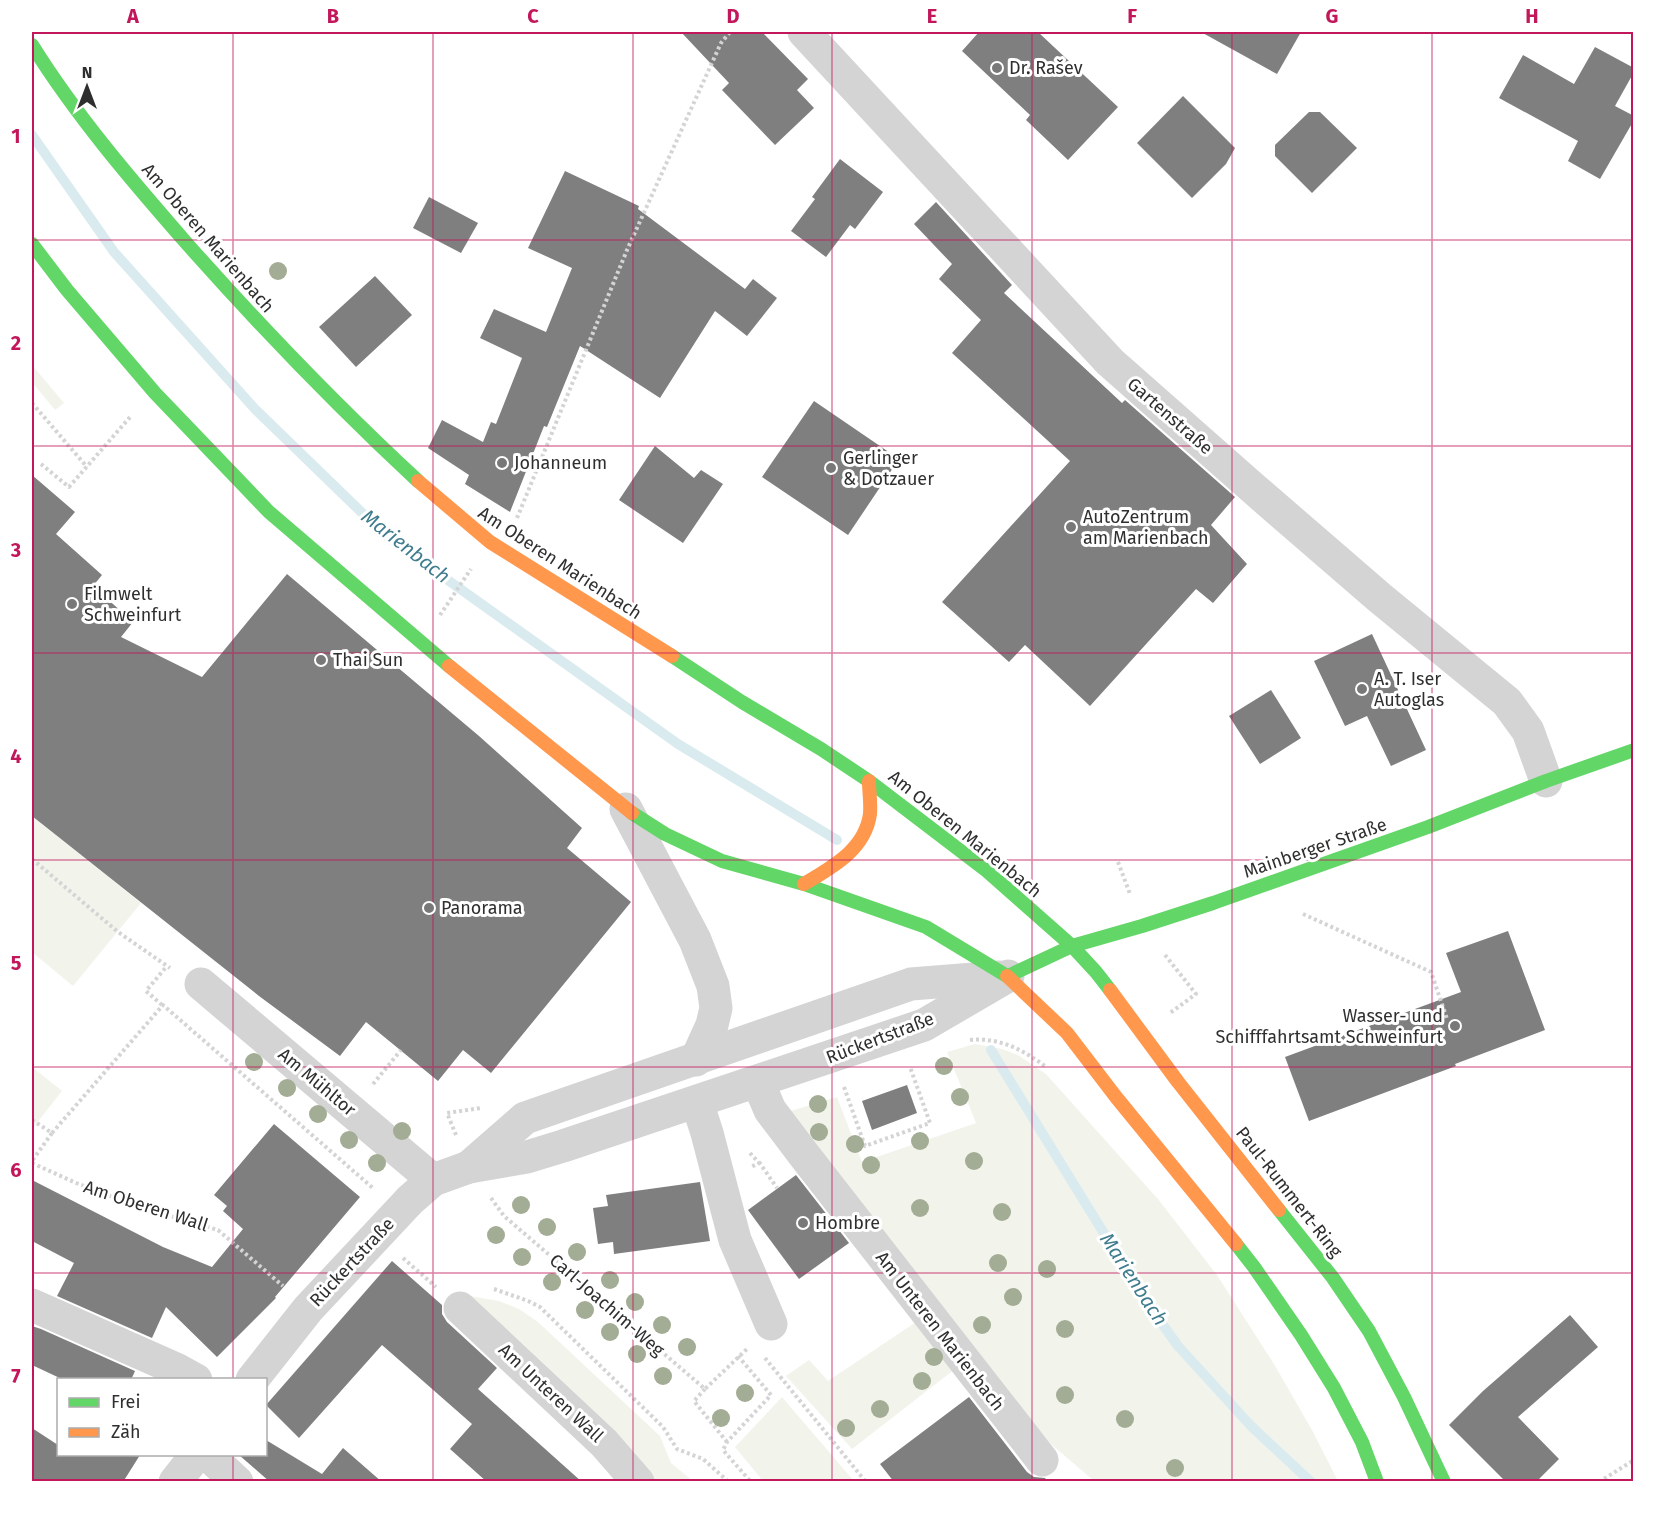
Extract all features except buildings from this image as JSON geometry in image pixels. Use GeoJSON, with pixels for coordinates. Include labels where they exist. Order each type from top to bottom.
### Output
{"type":"FeatureCollection","features":[{"type":"Feature","properties":{"kind":"main road","name":"Am Oberen Marienbach"},"geometry":{"type":"LineString","coordinates":[[32,45],[67,98],[135,183],[200,258],[278,343],[407,472],[490,542],[869,781],[987,871],[1072,946]]}},
{"type":"Feature","properties":{"kind":"main road"},"geometry":{"type":"LineString","coordinates":[[32,244],[67,290],[155,393],[269,512],[420,642],[626,809],[665,834],[722,861],[804,884],[926,927],[1008,976],[1066,1033],[1254,1267],[1302,1335],[1334,1388],[1362,1442],[1377,1482]]}},
{"type":"Feature","properties":{"kind":"main road","name":"Mainberger Straße"},"geometry":{"type":"LineString","coordinates":[[1008,976],[1072,946],[1213,903],[1428,827],[1634,750]]}},
{"type":"Feature","properties":{"kind":"main road"},"geometry":{"type":"LineString","coordinates":[[804,884],[838,863],[857,847],[870,818],[869,781]]}},
{"type":"Feature","properties":{"kind":"main road","name":"Paul-Rummert-Ring"},"geometry":{"type":"LineString","coordinates":[[1072,946],[1096,972],[1333,1278],[1369,1331],[1404,1397],[1444,1482]]}},
{"type":"Feature","properties":{"kind":"street","name":"Gartenstraße"},"geometry":{"type":"LineString","coordinates":[[804,32],[1110,362],[1380,598],[1507,702],[1528,731],[1546,781]]}},
{"type":"Feature","properties":{"kind":"street"},"geometry":{"type":"LineString","coordinates":[[626,809],[695,940],[713,986],[716,1008],[712,1025],[696,1060]]}},
{"type":"Feature","properties":{"kind":"street","name":"Rückertstraße"},"geometry":{"type":"LineString","coordinates":[[469,1167],[525,1118],[911,984],[1008,976]]}},
{"type":"Feature","properties":{"kind":"street","name":"Rückertstraße"},"geometry":{"type":"LineString","coordinates":[[254,1378],[308,1309],[433,1179],[469,1167],[527,1157],[924,1025],[1008,976]]}},
{"type":"Feature","properties":{"kind":"street","name":"Am Mühltor"},"geometry":{"type":"LineString","coordinates":[[201,984],[433,1179]]}},
{"type":"Feature","properties":{"kind":"street","name":"Am Unteren Marienbach"},"geometry":{"type":"LineString","coordinates":[[758,1082],[770,1110],[1042,1460]]}},
{"type":"Feature","properties":{"kind":"street"},"geometry":{"type":"LineString","coordinates":[[697,1102],[708,1133],[762,1334]]}},
{"type":"Feature","properties":{"kind":"street","name":"Am Unteren Wall"},"geometry":{"type":"LineString","coordinates":[[449,1299],[604,1443],[638,1482]]}},
{"type":"Feature","properties":{"kind":"street"},"geometry":{"type":"LineString","coordinates":[[32,1305],[192,1378]]}},
{"type":"Feature","properties":{"kind":"street"},"geometry":{"type":"LineString","coordinates":[[175,1482],[196,1456]]}},
{"type":"Feature","properties":{"kind":"street"},"geometry":{"type":"LineString","coordinates":[[208,1456],[237,1482]]}},
{"type":"Feature","properties":{"kind":"path"},"geometry":{"type":"LineString","coordinates":[[490,542],[513,527],[627,250],[720,44],[730,32]]}},
{"type":"Feature","properties":{"kind":"path"},"geometry":{"type":"LineString","coordinates":[[32,403],[87,467]]}},
{"type":"Feature","properties":{"kind":"path"},"geometry":{"type":"LineString","coordinates":[[41,464],[69,487],[135,411]]}},
{"type":"Feature","properties":{"kind":"path"},"geometry":{"type":"LineString","coordinates":[[439,615],[472,567]]}},
{"type":"Feature","properties":{"kind":"path"},"geometry":{"type":"LineString","coordinates":[[32,859],[118,932],[167,966],[201,984]]}},
{"type":"Feature","properties":{"kind":"path"},"geometry":{"type":"LineString","coordinates":[[32,868],[37,864]]}},
{"type":"Feature","properties":{"kind":"path"},"geometry":{"type":"LineString","coordinates":[[1303,914],[1431,972],[1447,1019]]}},
{"type":"Feature","properties":{"kind":"path"},"geometry":{"type":"LineString","coordinates":[[167,966],[146,992],[399,1212]]}},
{"type":"Feature","properties":{"kind":"path"},"geometry":{"type":"LineString","coordinates":[[32,1162],[52,1133],[163,1005]]}},
{"type":"Feature","properties":{"kind":"path"},"geometry":{"type":"LineString","coordinates":[[964,1041],[989,1040],[1008,1044],[1028,1054],[1051,1071]]}},
{"type":"Feature","properties":{"kind":"path"},"geometry":{"type":"LineString","coordinates":[[351,1110],[401,1050]]}},
{"type":"Feature","properties":{"kind":"path"},"geometry":{"type":"LineString","coordinates":[[843,1083],[865,1146],[930,1123],[908,1059]]}},
{"type":"Feature","properties":{"kind":"path"},"geometry":{"type":"LineString","coordinates":[[32,1120],[52,1133]]}},
{"type":"Feature","properties":{"kind":"path","name":"Am Oberen Wall"},"geometry":{"type":"LineString","coordinates":[[32,1162],[76,1183],[140,1207],[218,1230],[280,1284]]}},
{"type":"Feature","properties":{"kind":"path","name":"Carl-Joachim-Weg"},"geometry":{"type":"LineString","coordinates":[[469,1167],[504,1216],[705,1389]]}},
{"type":"Feature","properties":{"kind":"path"},"geometry":{"type":"LineString","coordinates":[[400,1255],[449,1299]]}},
{"type":"Feature","properties":{"kind":"path"},"geometry":{"type":"LineString","coordinates":[[485,1286],[528,1301],[540,1308],[663,1427],[677,1449],[703,1459],[729,1482]]}},
{"type":"Feature","properties":{"kind":"path"},"geometry":{"type":"LineString","coordinates":[[727,1442],[694,1401],[762,1334],[866,1482]]}},
{"type":"Feature","properties":{"kind":"path"},"geometry":{"type":"LineString","coordinates":[[738,1356],[771,1395],[727,1442],[723,1450],[752,1482]]}},
{"type":"Feature","properties":{"kind":"path"},"geometry":{"type":"LineString","coordinates":[[1599,1482],[1634,1460]]}},
{"type":"Feature","properties":{"kind":"shaded area"},"geometry":{"type":"Polygon","coordinates":[[[32,365],[64,403],[55,410],[32,382],[32,365]]]}},
{"type":"Feature","properties":{"kind":"shaded area"},"geometry":{"type":"Polygon","coordinates":[[[32,816],[141,903],[73,986],[32,952],[32,816]]]}},
{"type":"Feature","properties":{"kind":"shaded area"},"geometry":{"type":"Polygon","coordinates":[[[975,1044],[1002,1049],[1018,1055],[1046,1074],[1158,1199],[1217,1275],[1274,1364],[1338,1481],[1094,1481],[1051,1444],[897,1259],[787,1112],[837,1097],[862,1162],[976,1123],[947,1052],[975,1044]]]}},
{"type":"Feature","properties":{"kind":"shaded area"},"geometry":{"type":"Polygon","coordinates":[[[32,1067],[62,1091],[32,1129],[32,1067]]]}},
{"type":"Feature","properties":{"kind":"shaded area"},"geometry":{"type":"Polygon","coordinates":[[[464,1295],[499,1301],[519,1309],[538,1322],[660,1436],[671,1463],[693,1481],[654,1481],[464,1295]]]}},
{"type":"Feature","properties":{"kind":"shaded area"},"geometry":{"type":"Polygon","coordinates":[[[916,1322],[955,1369],[852,1449],[786,1376],[809,1360],[828,1381],[916,1322]]]}},
{"type":"Feature","properties":{"kind":"shaded area"},"geometry":{"type":"Polygon","coordinates":[[[782,1397],[854,1481],[763,1481],[735,1447],[782,1397]]]}},
{"type":"Feature","properties":{"kind":"waterway","name":"Marienbach"},"geometry":{"type":"LineString","coordinates":[[32,135],[114,252],[255,409],[386,536],[678,744],[837,840]]}},
{"type":"Feature","properties":{"kind":"waterway","name":"Marienbach"},"geometry":{"type":"LineString","coordinates":[[991,1050],[1145,1300],[1178,1346],[1251,1426],[1311,1482]]}},
{"type":"Feature","properties":{"kind":"traffic: fast"},"geometry":{"type":"LineString","coordinates":[[32,45],[87,123],[189,246],[301,366],[418,481]]}},
{"type":"Feature","properties":{"kind":"traffic: fast"},"geometry":{"type":"LineString","coordinates":[[32,244],[67,290],[155,393],[269,512],[449,666]]}},
{"type":"Feature","properties":{"kind":"traffic: fast"},"geometry":{"type":"LineString","coordinates":[[672,656],[869,781],[987,871],[1072,946],[1110,990]]}},
{"type":"Feature","properties":{"kind":"traffic: fast"},"geometry":{"type":"LineString","coordinates":[[1008,976],[1072,946],[1213,903],[1428,827],[1634,750]]}},
{"type":"Feature","properties":{"kind":"traffic: fast"},"geometry":{"type":"LineString","coordinates":[[632,813],[665,834],[722,861],[804,884],[926,927],[1007,976]]}},
{"type":"Feature","properties":{"kind":"traffic: fast"},"geometry":{"type":"LineString","coordinates":[[1279,1210],[1333,1278],[1369,1331],[1404,1397],[1444,1482]]}},
{"type":"Feature","properties":{"kind":"traffic: fast"},"geometry":{"type":"LineString","coordinates":[[1236,1244],[1301,1335],[1334,1388],[1362,1442],[1377,1482]]}},
{"type":"Feature","properties":{"kind":"traffic: slow"},"geometry":{"type":"LineString","coordinates":[[418,481],[490,542],[672,656]]}},
{"type":"Feature","properties":{"kind":"traffic: slow"},"geometry":{"type":"LineString","coordinates":[[449,666],[632,813]]}},
{"type":"Feature","properties":{"kind":"traffic: slow"},"geometry":{"type":"LineString","coordinates":[[804,884],[836,864],[862,838],[870,814],[869,781]]}},
{"type":"Feature","properties":{"kind":"traffic: slow"},"geometry":{"type":"LineString","coordinates":[[1007,976],[1067,1033],[1236,1244]]}},
{"type":"Feature","properties":{"kind":"traffic: slow"},"geometry":{"type":"LineString","coordinates":[[1110,990],[1178,1082],[1279,1210]]}},
{"type":"Feature","properties":{"kind":"place","name":"Dr. Rašev"},"geometry":{"type":"Point","coordinates":[997,68]}},
{"type":"Feature","properties":{"kind":"place","name":"Johanneum"},"geometry":{"type":"Point","coordinates":[502,463]}},
{"type":"Feature","properties":{"kind":"place","name":"Gerlinger & Dotzauer"},"geometry":{"type":"Point","coordinates":[831,468]}},
{"type":"Feature","properties":{"kind":"place","name":"AutoZentrum am Marienbach"},"geometry":{"type":"Point","coordinates":[1071,527]}},
{"type":"Feature","properties":{"kind":"place","name":"Filmwelt Schweinfurt"},"geometry":{"type":"Point","coordinates":[72,604]}},
{"type":"Feature","properties":{"kind":"place","name":"Thai Sun"},"geometry":{"type":"Point","coordinates":[321,660]}},
{"type":"Feature","properties":{"kind":"place","name":"A. T. Iser Autoglas"},"geometry":{"type":"Point","coordinates":[1362,689]}},
{"type":"Feature","properties":{"kind":"place","name":"Panorama"},"geometry":{"type":"Point","coordinates":[429,908]}},
{"type":"Feature","properties":{"kind":"place","name":"Wasser- und Schifffahrtsamt Schweinfurt"},"geometry":{"type":"Point","coordinates":[1455,1026]}},
{"type":"Feature","properties":{"kind":"place","name":"Hombre"},"geometry":{"type":"Point","coordinates":[803,1223]}}]}
